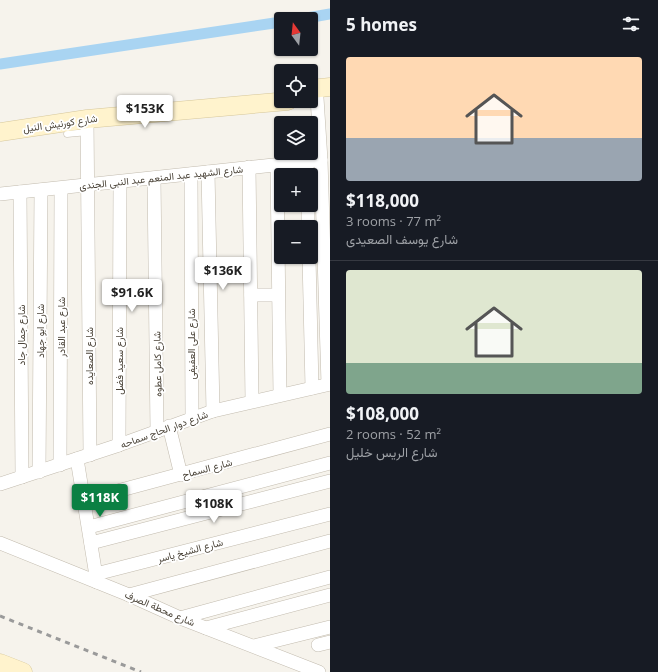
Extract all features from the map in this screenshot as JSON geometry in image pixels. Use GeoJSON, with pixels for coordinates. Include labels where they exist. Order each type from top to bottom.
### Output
{"type":"FeatureCollection","features":[{"type":"Feature","properties":{"kind":"main road","name":"شارع كورنيش النيل"},"geometry":{"type":"LineString","coordinates":[[261,98],[274,93]]}},
{"type":"Feature","properties":{"kind":"main road","name":"شارع كورنيش النيل"},"geometry":{"type":"LineString","coordinates":[[0,121],[261,98],[274,99]]}},
{"type":"Feature","properties":{"kind":"main road","name":"شارع كورنيش النيل"},"geometry":{"type":"LineString","coordinates":[[0,132],[88,126],[107,111]]}},
{"type":"Feature","properties":{"kind":"main road"},"geometry":{"type":"LineString","coordinates":[[0,663],[23,672]]}},
{"type":"Feature","properties":{"kind":"street"},"geometry":{"type":"LineString","coordinates":[[320,94],[329,384]]}},
{"type":"Feature","properties":{"kind":"street","name":"شارع الصعايده"},"geometry":{"type":"LineString","coordinates":[[88,126],[90,455]]}},
{"type":"Feature","properties":{"kind":"street","name":"شارع الشهيد عبد المنعم عبد النبى الجندى"},"geometry":{"type":"LineString","coordinates":[[0,194],[321,160]]}},
{"type":"Feature","properties":{"kind":"street"},"geometry":{"type":"LineString","coordinates":[[307,161],[307,168]]}},
{"type":"Feature","properties":{"kind":"street"},"geometry":{"type":"LineString","coordinates":[[277,164],[280,395]]}},
{"type":"Feature","properties":{"kind":"street"},"geometry":{"type":"LineString","coordinates":[[249,168],[252,401]]}},
{"type":"Feature","properties":{"kind":"street"},"geometry":{"type":"LineString","coordinates":[[208,172],[213,411]]}},
{"type":"Feature","properties":{"kind":"street","name":"شارع على العفيفى"},"geometry":{"type":"LineString","coordinates":[[191,174],[192,418]]}},
{"type":"Feature","properties":{"kind":"street","name":"شارع كامل عطوه"},"geometry":{"type":"LineString","coordinates":[[154,178],[163,429],[181,475]]}},
{"type":"Feature","properties":{"kind":"street","name":"شارع سعيد فضل"},"geometry":{"type":"LineString","coordinates":[[119,445],[120,182]]}},
{"type":"Feature","properties":{"kind":"street","name":"شارع عبد القادر"},"geometry":{"type":"LineString","coordinates":[[60,465],[61,188]]}},
{"type":"Feature","properties":{"kind":"street","name":"شارع ابو جهاد"},"geometry":{"type":"LineString","coordinates":[[39,472],[41,190]]}},
{"type":"Feature","properties":{"kind":"street","name":"شارع جمال جاد"},"geometry":{"type":"LineString","coordinates":[[20,192],[22,477]]}},
{"type":"Feature","properties":{"kind":"street"},"geometry":{"type":"LineString","coordinates":[[309,264],[312,388]]}},
{"type":"Feature","properties":{"kind":"street"},"geometry":{"type":"LineString","coordinates":[[251,295],[272,295]]}},
{"type":"Feature","properties":{"kind":"street","name":"شارع دوار الحاج سماحه"},"geometry":{"type":"LineString","coordinates":[[0,484],[90,455],[213,411],[329,384]]}},
{"type":"Feature","properties":{"kind":"street","name":"شارع السماح"},"geometry":{"type":"LineString","coordinates":[[84,500],[330,434]]}},
{"type":"Feature","properties":{"kind":"street"},"geometry":{"type":"LineString","coordinates":[[77,459],[96,578]]}},
{"type":"Feature","properties":{"kind":"street"},"geometry":{"type":"LineString","coordinates":[[88,527],[330,463]]}},
{"type":"Feature","properties":{"kind":"street"},"geometry":{"type":"LineString","coordinates":[[91,543],[330,481]]}},
{"type":"Feature","properties":{"kind":"street","name":"شارع الشيخ ياسر"},"geometry":{"type":"LineString","coordinates":[[96,578],[330,514]]}},
{"type":"Feature","properties":{"kind":"street"},"geometry":{"type":"LineString","coordinates":[[128,595],[330,541]]}},
{"type":"Feature","properties":{"kind":"street","name":"شارع محطة الصرف"},"geometry":{"type":"LineString","coordinates":[[0,543],[96,578],[128,595],[180,618],[319,672]]}},
{"type":"Feature","properties":{"kind":"street"},"geometry":{"type":"LineString","coordinates":[[180,618],[330,577]]}},
{"type":"Feature","properties":{"kind":"street"},"geometry":{"type":"LineString","coordinates":[[206,628],[330,595]]}},
{"type":"Feature","properties":{"kind":"street"},"geometry":{"type":"LineString","coordinates":[[254,646],[330,627]]}},
{"type":"Feature","properties":{"kind":"lane"},"geometry":{"type":"LineString","coordinates":[[67,134],[88,126]]}},
{"type":"Feature","properties":{"kind":"waterway"},"geometry":{"type":"LineString","coordinates":[[318,16],[330,14]]}},
{"type":"Feature","properties":{"kind":"waterway"},"geometry":{"type":"LineString","coordinates":[[0,64],[274,23]]}},
{"type":"Feature","properties":{"kind":"railway"},"geometry":{"type":"LineString","coordinates":[[0,616],[141,672]]}}]}
